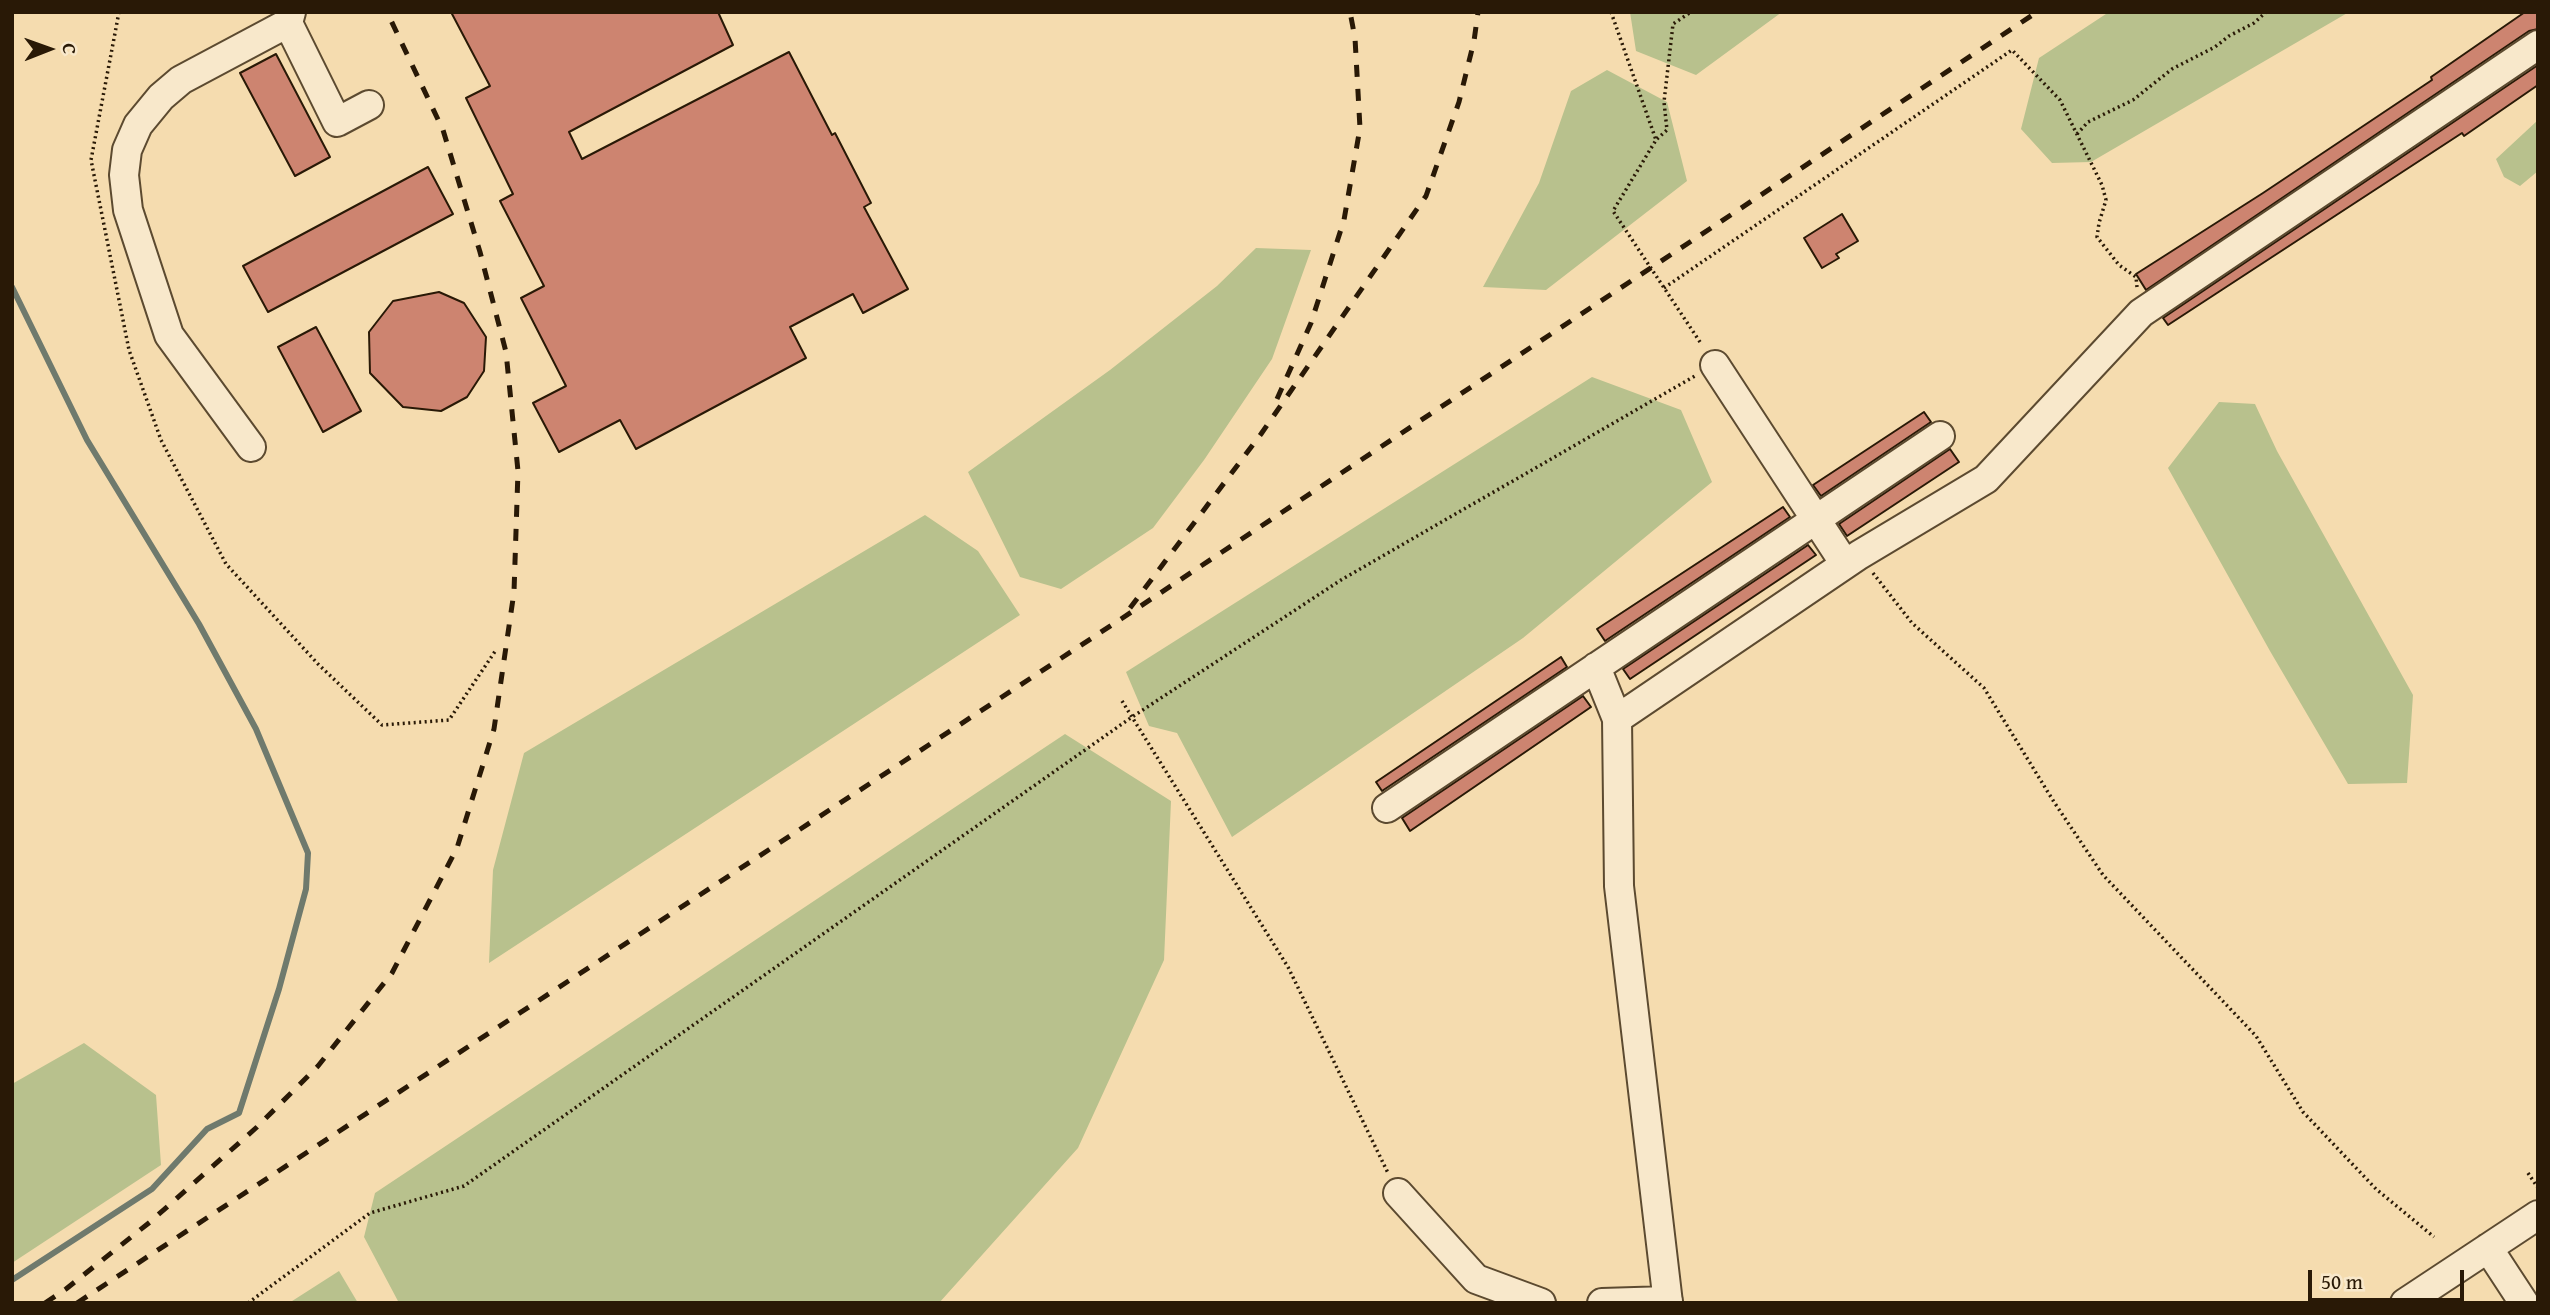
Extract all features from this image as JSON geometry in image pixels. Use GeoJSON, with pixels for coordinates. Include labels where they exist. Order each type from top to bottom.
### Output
{"type":"FeatureCollection","features":[{"type":"Feature","properties":{"kind":"street"},"geometry":{"type":"LineString","coordinates":[[251,447],[169,335],[128,210],[124,175],[127,150],[138,125],[161,97],[181,80],[290,18],[337,122],[369,106]]}},
{"type":"Feature","properties":{"kind":"street"},"geometry":{"type":"LineString","coordinates":[[1617,719],[1852,559],[1986,479],[2141,313],[2538,45]]}},
{"type":"Feature","properties":{"kind":"street"},"geometry":{"type":"LineString","coordinates":[[1715,365],[1816,519],[1852,559]]}},
{"type":"Feature","properties":{"kind":"street"},"geometry":{"type":"LineString","coordinates":[[1387,808],[1940,436]]}},
{"type":"Feature","properties":{"kind":"street"},"geometry":{"type":"LineString","coordinates":[[1596,667],[1617,719],[1619,886],[1668,1302],[1602,1303]]}},
{"type":"Feature","properties":{"kind":"street"},"geometry":{"type":"LineString","coordinates":[[1398,1193],[1476,1279],[1541,1303]]}},
{"type":"Feature","properties":{"kind":"street"},"geometry":{"type":"LineString","coordinates":[[2405,1303],[2538,1215]]}},
{"type":"Feature","properties":{"kind":"street"},"geometry":{"type":"LineString","coordinates":[[2488,1248],[2524,1303]]}},
{"type":"Feature","properties":{"kind":"path"},"geometry":{"type":"LineString","coordinates":[[1611,12],[1656,140]]}},
{"type":"Feature","properties":{"kind":"path"},"geometry":{"type":"LineString","coordinates":[[248,1303],[370,1213],[464,1186],[1132,717],[1341,580],[1715,365],[1613,211],[1656,140],[1667,130],[1664,102],[1673,24],[1691,12]]}},
{"type":"Feature","properties":{"kind":"path"},"geometry":{"type":"LineString","coordinates":[[2077,134],[2088,122],[2133,100],[2172,69],[2215,47],[2254,23],[2266,12]]}},
{"type":"Feature","properties":{"kind":"path"},"geometry":{"type":"LineString","coordinates":[[1664,288],[2012,50],[2060,100],[2077,134],[2102,185],[2106,200],[2097,237],[2119,265],[2136,277],[2141,313]]}},
{"type":"Feature","properties":{"kind":"path"},"geometry":{"type":"LineString","coordinates":[[1852,559],[1912,623],[1984,688],[2054,802],[2103,875],[2256,1036],[2303,1112],[2376,1189],[2434,1237]]}},
{"type":"Feature","properties":{"kind":"path"},"geometry":{"type":"LineString","coordinates":[[1122,701],[1288,967],[1398,1193]]}},
{"type":"Feature","properties":{"kind":"path"},"geometry":{"type":"LineString","coordinates":[[2528,1173],[2538,1188]]}},
{"type":"Feature","properties":{"kind":"green space"},"geometry":{"type":"Polygon","coordinates":[[[1630,12],[1782,12],[1696,75],[1636,51],[1630,12]]]}},
{"type":"Feature","properties":{"kind":"green space"},"geometry":{"type":"Polygon","coordinates":[[[2109,12],[2349,12],[2091,162],[2052,163],[2021,129],[2039,58],[2109,12]]]}},
{"type":"Feature","properties":{"kind":"green space"},"geometry":{"type":"Polygon","coordinates":[[[1607,70],[1667,102],[1687,181],[1546,290],[1483,287],[1539,183],[1571,91],[1607,70]]]}},
{"type":"Feature","properties":{"kind":"green space"},"geometry":{"type":"Polygon","coordinates":[[[2538,120],[2538,171],[2520,186],[2504,177],[2496,159],[2538,120]]]}},
{"type":"Feature","properties":{"kind":"green space"},"geometry":{"type":"Polygon","coordinates":[[[1256,248],[1311,250],[1272,359],[1204,460],[1153,528],[1061,589],[1020,577],[968,472],[1110,370],[1217,286],[1256,248]]]}},
{"type":"Feature","properties":{"kind":"green space"},"geometry":{"type":"Polygon","coordinates":[[[1592,377],[1681,410],[1712,482],[1523,638],[1232,837],[1177,733],[1149,726],[1126,672],[1592,377]]]}},
{"type":"Feature","properties":{"kind":"green space"},"geometry":{"type":"Polygon","coordinates":[[[2219,402],[2255,404],[2277,451],[2413,695],[2407,783],[2348,784],[2168,468],[2219,402]]]}},
{"type":"Feature","properties":{"kind":"green space"},"geometry":{"type":"Polygon","coordinates":[[[925,515],[978,551],[1020,615],[489,963],[493,870],[524,753],[925,515]]]}},
{"type":"Feature","properties":{"kind":"green space"},"geometry":{"type":"Polygon","coordinates":[[[1065,734],[1171,801],[1164,960],[1078,1148],[939,1303],[399,1303],[364,1237],[375,1193],[1065,734]]]}},
{"type":"Feature","properties":{"kind":"green space"},"geometry":{"type":"Polygon","coordinates":[[[84,1043],[156,1095],[161,1165],[12,1263],[12,1084],[84,1043]]]}},
{"type":"Feature","properties":{"kind":"green space"},"geometry":{"type":"Polygon","coordinates":[[[339,1271],[358,1303],[289,1303],[339,1271]]]}},
{"type":"Feature","properties":{"kind":"building"},"geometry":{"type":"Polygon","coordinates":[[[451,12],[718,12],[733,45],[569,132],[582,159],[789,52],[871,203],[864,207],[908,289],[863,313],[853,294],[790,327],[806,358],[636,449],[620,420],[559,452],[533,403],[566,386],[521,298],[544,286],[500,201],[513,194],[466,98],[490,86],[451,12]]]}},
{"type":"Feature","properties":{"kind":"building"},"geometry":{"type":"Polygon","coordinates":[[[2525,12],[2538,12],[2538,29],[2529,31],[2146,290],[2136,274],[2432,80],[2431,77],[2525,12]]]}},
{"type":"Feature","properties":{"kind":"building"},"geometry":{"type":"Polygon","coordinates":[[[276,54],[330,157],[295,176],[240,73],[276,54]]]}},
{"type":"Feature","properties":{"kind":"building"},"geometry":{"type":"Polygon","coordinates":[[[2538,65],[2538,85],[2464,136],[2462,133],[2168,325],[2163,318],[2538,65]]]}},
{"type":"Feature","properties":{"kind":"building"},"geometry":{"type":"Polygon","coordinates":[[[428,167],[453,214],[268,312],[243,266],[428,167]]]}},
{"type":"Feature","properties":{"kind":"building"},"geometry":{"type":"Polygon","coordinates":[[[1842,214],[1858,241],[1836,254],[1839,258],[1822,268],[1804,238],[1842,214]]]}},
{"type":"Feature","properties":{"kind":"building"},"geometry":{"type":"Polygon","coordinates":[[[439,292],[464,303],[486,337],[484,371],[467,397],[441,411],[403,407],[370,373],[369,332],[393,301],[439,292]]]}},
{"type":"Feature","properties":{"kind":"building"},"geometry":{"type":"Polygon","coordinates":[[[316,327],[361,411],[323,432],[278,347],[316,327]]]}},
{"type":"Feature","properties":{"kind":"building"},"geometry":{"type":"Polygon","coordinates":[[[1924,412],[1931,422],[1821,496],[1813,485],[1924,412]]]}},
{"type":"Feature","properties":{"kind":"building"},"geometry":{"type":"Polygon","coordinates":[[[1950,449],[1959,462],[1847,536],[1839,524],[1950,449]]]}},
{"type":"Feature","properties":{"kind":"building"},"geometry":{"type":"Polygon","coordinates":[[[1783,507],[1790,517],[1605,641],[1597,629],[1783,507]]]}},
{"type":"Feature","properties":{"kind":"building"},"geometry":{"type":"Polygon","coordinates":[[[1808,545],[1816,555],[1630,679],[1623,669],[1808,545]]]}},
{"type":"Feature","properties":{"kind":"building"},"geometry":{"type":"Polygon","coordinates":[[[1561,657],[1567,667],[1382,791],[1376,782],[1561,657]]]}},
{"type":"Feature","properties":{"kind":"building"},"geometry":{"type":"Polygon","coordinates":[[[1583,696],[1591,707],[1410,831],[1402,818],[1583,696]]]}},
{"type":"Feature","properties":{"kind":"waterway"},"geometry":{"type":"LineString","coordinates":[[12,287],[87,440],[199,624],[256,729],[308,853],[306,889],[279,989],[239,1113],[207,1129],[152,1189],[12,1280]]}},
{"type":"Feature","properties":{"kind":"railway"},"geometry":{"type":"LineString","coordinates":[[45,1303],[150,1222],[257,1127],[318,1066],[392,973],[457,848],[494,729],[514,592],[518,471],[506,352],[480,252],[443,130],[387,12]]}},
{"type":"Feature","properties":{"kind":"railway"},"geometry":{"type":"LineString","coordinates":[[1277,399],[1311,323],[1344,220],[1360,128],[1355,38],[1350,12]]}},
{"type":"Feature","properties":{"kind":"railway"},"geometry":{"type":"LineString","coordinates":[[1130,608],[1261,434],[1426,196],[1459,102],[1478,12]]}},
{"type":"Feature","properties":{"kind":"railway"},"geometry":{"type":"LineString","coordinates":[[77,1303],[1121,619],[2037,12]]}}]}
